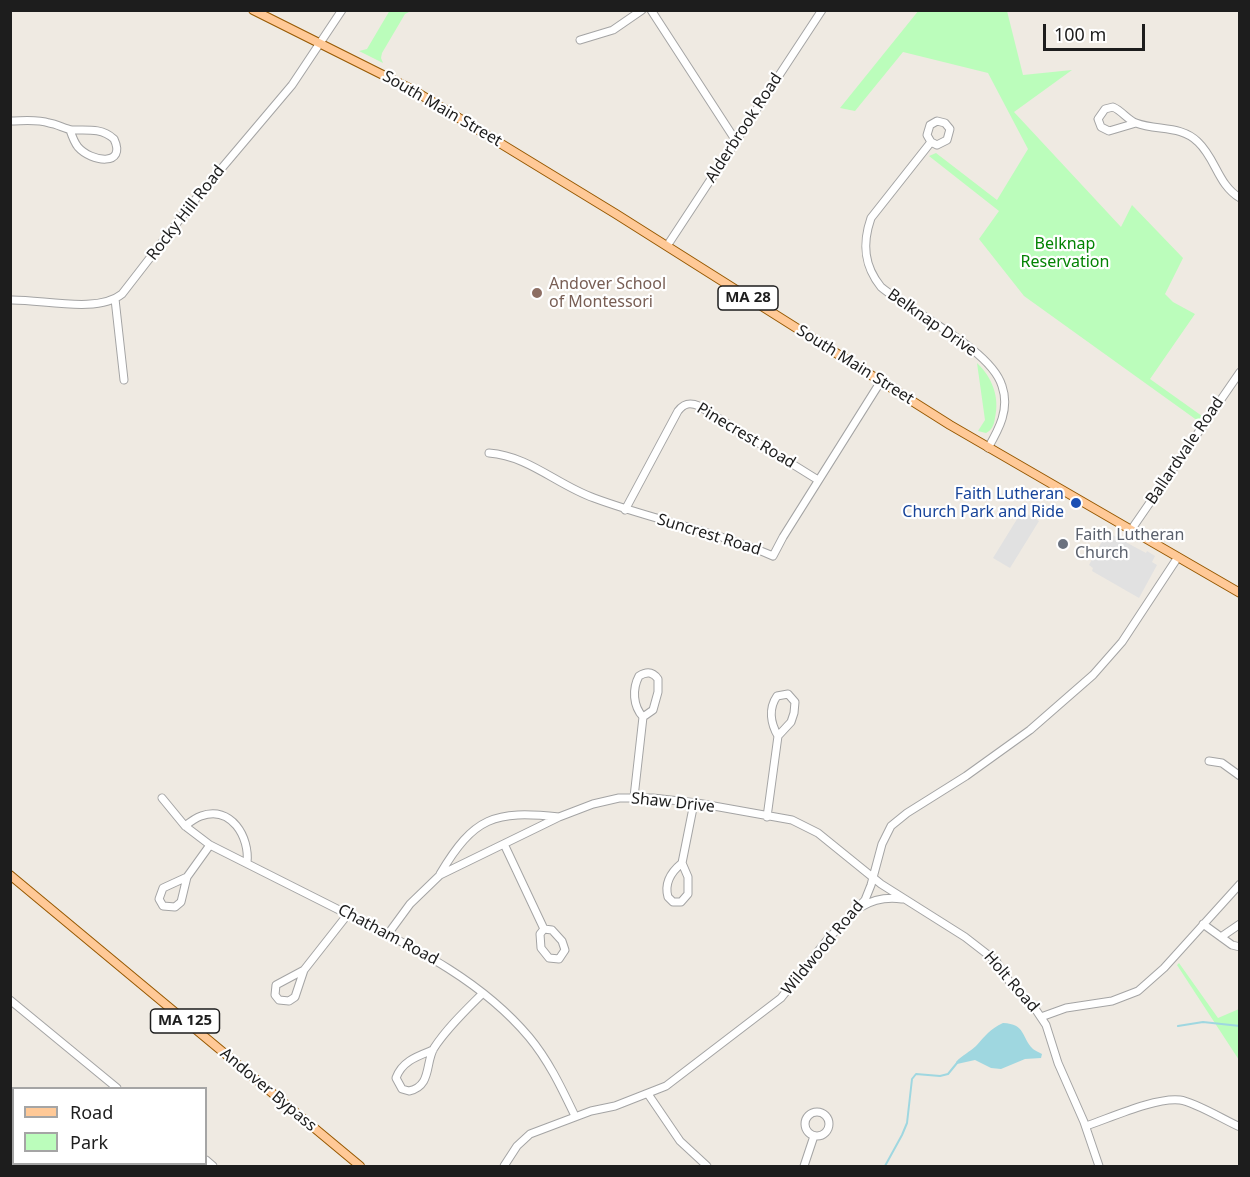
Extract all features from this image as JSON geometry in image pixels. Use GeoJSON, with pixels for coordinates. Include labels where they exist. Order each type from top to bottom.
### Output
{"type":"FeatureCollection","features":[{"type":"Feature","properties":{"kind":"main road","name":"South Main Street"},"geometry":{"type":"LineString","coordinates":[[253,10],[413,90],[667,246],[988,448],[1239,593]]}},
{"type":"Feature","properties":{"kind":"main road","name":"Andover Bypass"},"geometry":{"type":"LineString","coordinates":[[10,875],[360,1167]]}},
{"type":"Feature","properties":{"kind":"street","name":"Rocky Hill Road"},"geometry":{"type":"LineString","coordinates":[[116,299],[130,285],[194,201],[292,85],[342,10]]}},
{"type":"Feature","properties":{"kind":"street"},"geometry":{"type":"LineString","coordinates":[[580,40],[613,30],[642,10]]}},
{"type":"Feature","properties":{"kind":"street"},"geometry":{"type":"LineString","coordinates":[[651,10],[736,141]]}},
{"type":"Feature","properties":{"kind":"street","name":"Alderbrook Road"},"geometry":{"type":"LineString","coordinates":[[667,246],[822,10]]}},
{"type":"Feature","properties":{"kind":"street"},"geometry":{"type":"LineString","coordinates":[[1136,123],[1113,107],[1105,109],[1098,119],[1101,127],[1109,131],[1136,123],[1174,129],[1191,136],[1204,148],[1226,186],[1239,198]]}},
{"type":"Feature","properties":{"kind":"street"},"geometry":{"type":"LineString","coordinates":[[10,121],[48,122],[70,130],[86,129],[107,134],[115,142],[114,154],[103,160],[88,156],[77,146],[70,130]]}},
{"type":"Feature","properties":{"kind":"street","name":"Belknap Drive"},"geometry":{"type":"LineString","coordinates":[[931,142],[870,218],[866,230],[865,256],[874,278],[881,287],[980,356],[997,375],[1003,389],[1004,406],[1002,422],[988,448]]}},
{"type":"Feature","properties":{"kind":"street"},"geometry":{"type":"LineString","coordinates":[[10,300],[96,305],[116,299],[124,380]]}},
{"type":"Feature","properties":{"kind":"street","name":"Ballardvale Road"},"geometry":{"type":"LineString","coordinates":[[1131,530],[1239,372]]}},
{"type":"Feature","properties":{"kind":"street","name":"Suncrest Road"},"geometry":{"type":"LineString","coordinates":[[489,453],[530,464],[591,497],[625,510],[751,546],[773,556],[880,381]]}},
{"type":"Feature","properties":{"kind":"street","name":"Pinecrest Road"},"geometry":{"type":"LineString","coordinates":[[625,510],[678,411],[687,404],[694,403],[818,480]]}},
{"type":"Feature","properties":{"kind":"street","name":"Wildwood Road"},"geometry":{"type":"LineString","coordinates":[[504,1167],[517,1146],[530,1134],[575,1116],[615,1106],[648,1094],[676,1079],[773,1005],[788,990],[827,940],[859,908],[869,893],[882,844],[891,826],[1030,730],[1086,682],[1115,651],[1178,558]]}},
{"type":"Feature","properties":{"kind":"street"},"geometry":{"type":"LineString","coordinates":[[634,797],[643,717],[635,707],[635,687],[639,676],[648,672],[658,679],[658,692],[653,710],[643,717]]}},
{"type":"Feature","properties":{"kind":"street"},"geometry":{"type":"LineString","coordinates":[[767,817],[778,736],[771,719],[773,703],[777,696],[788,694],[795,702],[794,713],[789,726],[778,736]]}},
{"type":"Feature","properties":{"kind":"street"},"geometry":{"type":"LineString","coordinates":[[1209,761],[1222,763],[1239,776]]}},
{"type":"Feature","properties":{"kind":"street","name":"Shaw Drive"},"geometry":{"type":"LineString","coordinates":[[388,934],[401,914],[440,874],[559,817],[593,804],[620,798],[634,797],[694,803],[792,820],[818,832],[873,878]]}},
{"type":"Feature","properties":{"kind":"street","name":"Chatham Road"},"geometry":{"type":"LineString","coordinates":[[162,798],[185,826],[210,845],[388,934],[439,962],[482,994],[505,1012],[530,1038],[552,1070],[575,1116]]}},
{"type":"Feature","properties":{"kind":"street"},"geometry":{"type":"LineString","coordinates":[[682,863],[671,873],[667,887],[668,897],[673,902],[681,902],[688,894],[688,877],[682,863],[694,803]]}},
{"type":"Feature","properties":{"kind":"street"},"geometry":{"type":"LineString","coordinates":[[185,826],[201,816],[214,814],[226,818],[244,835],[248,852],[247,863]]}},
{"type":"Feature","properties":{"kind":"street"},"geometry":{"type":"LineString","coordinates":[[440,874],[463,840],[486,823],[512,814],[559,817]]}},
{"type":"Feature","properties":{"kind":"street"},"geometry":{"type":"LineString","coordinates":[[504,844],[544,929]]}},
{"type":"Feature","properties":{"kind":"street"},"geometry":{"type":"LineString","coordinates":[[187,878],[163,888],[159,899],[163,906],[175,907],[180,902],[187,878],[210,845]]}},
{"type":"Feature","properties":{"kind":"street","name":"Holt Road"},"geometry":{"type":"LineString","coordinates":[[873,878],[970,940],[990,956],[1041,1017],[1046,1025],[1058,1063],[1086,1126],[1099,1167]]}},
{"type":"Feature","properties":{"kind":"street"},"geometry":{"type":"LineString","coordinates":[[1041,1017],[1066,1008],[1112,1001],[1138,991],[1164,968],[1239,884]]}},
{"type":"Feature","properties":{"kind":"street"},"geometry":{"type":"LineString","coordinates":[[859,908],[882,899],[906,900]]}},
{"type":"Feature","properties":{"kind":"street"},"geometry":{"type":"LineString","coordinates":[[304,970],[276,985],[275,995],[279,1000],[289,1001],[295,997],[304,970],[348,914]]}},
{"type":"Feature","properties":{"kind":"street"},"geometry":{"type":"LineString","coordinates":[[1203,924],[1232,945],[1239,947]]}},
{"type":"Feature","properties":{"kind":"street"},"geometry":{"type":"LineString","coordinates":[[1221,937],[1239,924]]}},
{"type":"Feature","properties":{"kind":"street"},"geometry":{"type":"LineString","coordinates":[[544,929],[552,930],[562,941],[565,950],[559,959],[549,958],[541,948],[540,934],[544,929]]}},
{"type":"Feature","properties":{"kind":"street"},"geometry":{"type":"LineString","coordinates":[[433,1050],[423,1082],[413,1090],[402,1089],[396,1078],[399,1071],[411,1059],[433,1050],[482,994]]}},
{"type":"Feature","properties":{"kind":"street"},"geometry":{"type":"LineString","coordinates":[[10,1000],[115,1087]]}},
{"type":"Feature","properties":{"kind":"street"},"geometry":{"type":"LineString","coordinates":[[648,1094],[680,1141],[707,1167]]}},
{"type":"Feature","properties":{"kind":"street"},"geometry":{"type":"LineString","coordinates":[[1086,1126],[1149,1105],[1183,1100],[1239,1127]]}},
{"type":"Feature","properties":{"kind":"street"},"geometry":{"type":"LineString","coordinates":[[804,1167],[814,1137]]}},
{"type":"Feature","properties":{"kind":"green space"},"geometry":{"type":"Polygon","coordinates":[[[390,10],[411,11],[405,14],[382,53],[383,63],[359,51],[367,49],[390,10]]]}},
{"type":"Feature","properties":{"kind":"green space","name":"Belknap Reservation"},"geometry":{"type":"Polygon","coordinates":[[[919,10],[1007,11],[1023,75],[1072,70],[1014,112],[1121,227],[1132,205],[1183,258],[1165,294],[1173,302],[1195,314],[1150,379],[1202,416],[1198,421],[1024,296],[979,239],[999,211],[929,156],[936,153],[997,200],[1028,149],[988,73],[903,52],[855,111],[840,108],[919,10]]]}},
{"type":"Feature","properties":{"kind":"green space"},"geometry":{"type":"Polygon","coordinates":[[[977,363],[991,381],[995,395],[994,423],[986,433],[978,431],[985,420],[977,363]]]}},
{"type":"Feature","properties":{"kind":"green space"},"geometry":{"type":"Polygon","coordinates":[[[1179,963],[1218,1018],[1239,1009],[1239,1060],[1177,965],[1179,963]]]}},
{"type":"Feature","properties":{"kind":"shaded area"},"geometry":{"type":"Polygon","coordinates":[[[1022,511],[1039,521],[1010,568],[993,558],[1022,511]]]}},
{"type":"Feature","properties":{"kind":"shaded area"},"geometry":{"type":"Polygon","coordinates":[[[1107,532],[1155,556],[1152,562],[1157,565],[1139,598],[1092,571],[1093,568],[1089,565],[1107,532]]]}},
{"type":"Feature","properties":{"kind":"water"},"geometry":{"type":"Polygon","coordinates":[[[1003,1023],[1016,1026],[1033,1049],[1042,1054],[1041,1058],[1025,1059],[1001,1069],[991,1068],[975,1060],[957,1064],[958,1060],[988,1033],[1003,1023]]]}},
{"type":"Feature","properties":{"kind":"waterway"},"geometry":{"type":"LineString","coordinates":[[1178,1026],[1203,1022],[1240,1026]]}},
{"type":"Feature","properties":{"kind":"waterway"},"geometry":{"type":"LineString","coordinates":[[885,1166],[907,1123],[912,1079],[916,1074],[940,1076],[948,1074],[957,1063]]}},
{"type":"Feature","properties":{"kind":"place","name":"Andover School of Montessori"},"geometry":{"type":"Point","coordinates":[537,293]}},
{"type":"Feature","properties":{"kind":"place","name":"Faith Lutheran Church Park and Ride"},"geometry":{"type":"Point","coordinates":[1076,503]}},
{"type":"Feature","properties":{"kind":"place","name":"Faith Lutheran Church"},"geometry":{"type":"Point","coordinates":[1063,544]}}]}
